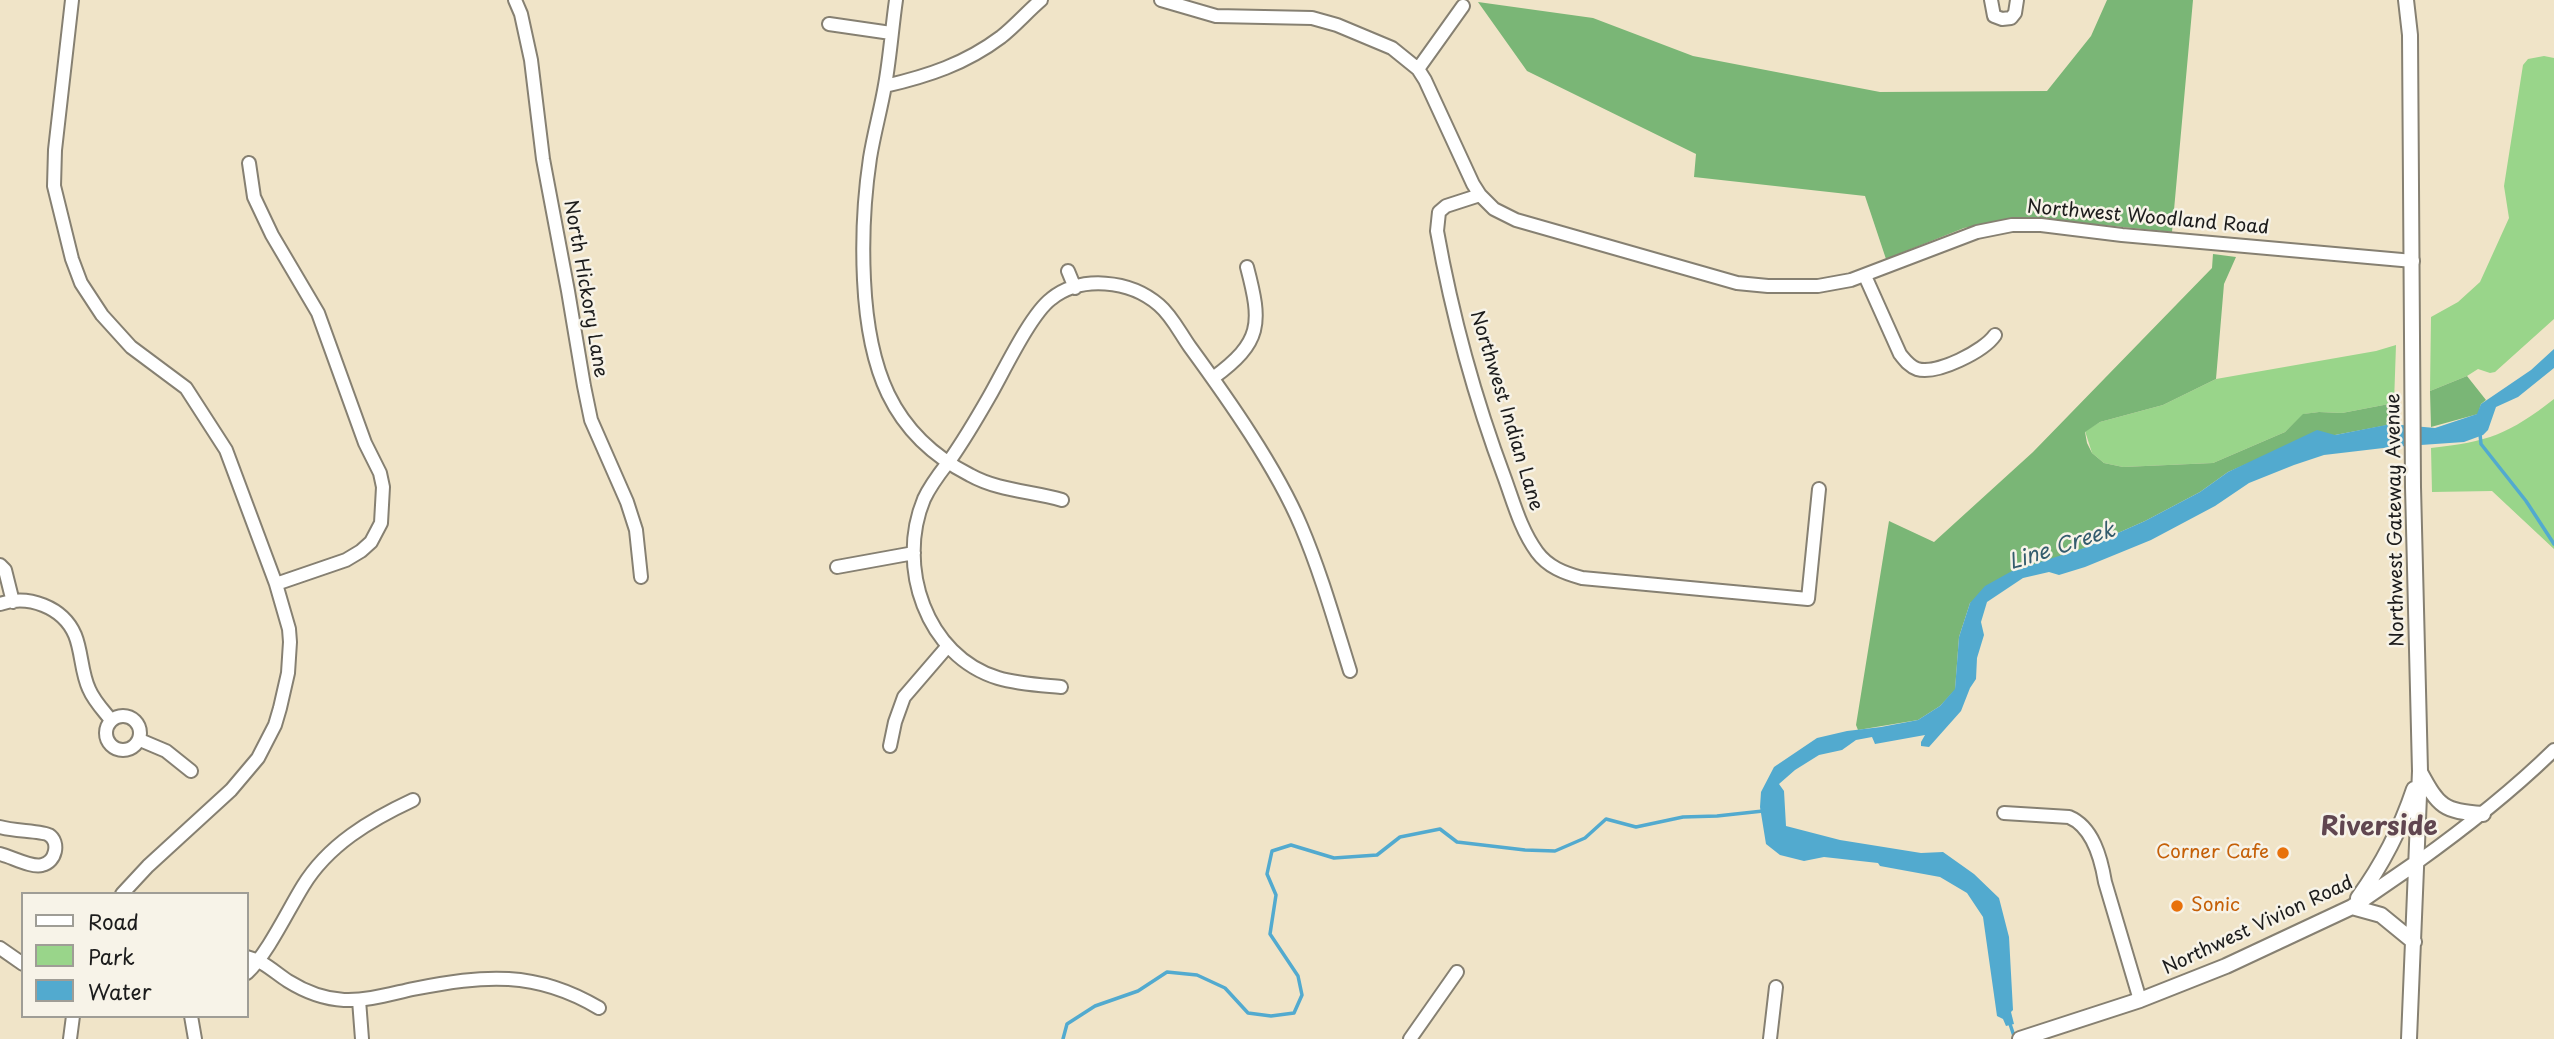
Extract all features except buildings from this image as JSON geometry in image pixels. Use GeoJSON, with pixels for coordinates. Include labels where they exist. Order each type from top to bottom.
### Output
{"type":"FeatureCollection","features":[{"type":"Feature","properties":{"kind":"main road","name":"Northwest Gateway Avenue"},"geometry":{"type":"LineString","coordinates":[[2406,0],[2410,34],[2413,487],[2420,771],[2409,1039]]}},
{"type":"Feature","properties":{"kind":"main road"},"geometry":{"type":"LineString","coordinates":[[2420,771],[2432,793],[2449,810],[2483,814]]}},
{"type":"Feature","properties":{"kind":"main road"},"geometry":{"type":"LineString","coordinates":[[2414,942],[2381,915],[2352,906],[2382,861],[2405,815],[2420,771]]}},
{"type":"Feature","properties":{"kind":"main road","name":"Northwest Vivion Road"},"geometry":{"type":"LineString","coordinates":[[2020,1039],[2140,1000],[2226,966],[2352,906],[2416,863]]}},
{"type":"Feature","properties":{"kind":"street"},"geometry":{"type":"LineString","coordinates":[[72,0],[55,150],[54,186],[72,259],[81,283],[102,315],[131,347],[186,388],[226,450],[276,584],[289,629],[290,656],[280,708],[265,746],[250,769],[231,790],[148,866],[124,892]]}},
{"type":"Feature","properties":{"kind":"street","name":"North Hickory Lane"},"geometry":{"type":"LineString","coordinates":[[515,0],[521,14],[531,60],[543,159],[591,420],[627,502],[636,530],[641,577]]}},
{"type":"Feature","properties":{"kind":"street"},"geometry":{"type":"LineString","coordinates":[[896,0],[885,86],[870,159],[863,224],[868,337],[878,374],[896,409],[921,439],[948,462],[989,485],[1062,500]]}},
{"type":"Feature","properties":{"kind":"street"},"geometry":{"type":"LineString","coordinates":[[885,86],[925,77],[960,64],[1003,36],[1041,0]]}},
{"type":"Feature","properties":{"kind":"street","name":"Northwest Woodland Road"},"geometry":{"type":"LineString","coordinates":[[1161,0],[1216,16],[1312,18],[1337,25],[1392,48],[1418,69],[1473,184],[1494,209],[1516,220],[1737,283],[1806,287],[1851,281],[1977,232],[2022,225],[2413,261]]}},
{"type":"Feature","properties":{"kind":"street"},"geometry":{"type":"LineString","coordinates":[[1991,0],[1994,16],[2002,19],[2011,18],[2015,13],[2017,0]]}},
{"type":"Feature","properties":{"kind":"street"},"geometry":{"type":"LineString","coordinates":[[1418,69],[1463,6]]}},
{"type":"Feature","properties":{"kind":"street"},"geometry":{"type":"LineString","coordinates":[[829,24],[891,33]]}},
{"type":"Feature","properties":{"kind":"street"},"geometry":{"type":"LineString","coordinates":[[249,163],[254,197],[272,235],[318,313],[383,487],[381,523],[371,542],[346,560],[276,584]]}},
{"type":"Feature","properties":{"kind":"street","name":"Northwest Indian Lane"},"geometry":{"type":"LineString","coordinates":[[1480,195],[1446,206],[1439,212],[1437,231],[1466,355],[1493,448],[1525,535],[1539,555],[1559,571],[1582,578],[1808,600],[1819,489]]}},
{"type":"Feature","properties":{"kind":"street"},"geometry":{"type":"LineString","coordinates":[[1213,378],[1239,359],[1250,342],[1256,323],[1256,300],[1247,267]]}},
{"type":"Feature","properties":{"kind":"street"},"geometry":{"type":"LineString","coordinates":[[1068,271],[1075,288]]}},
{"type":"Feature","properties":{"kind":"street"},"geometry":{"type":"LineString","coordinates":[[1865,276],[1900,354],[1907,363],[1917,369],[1937,368],[1980,351],[1995,335]]}},
{"type":"Feature","properties":{"kind":"street"},"geometry":{"type":"LineString","coordinates":[[1061,687],[1027,685],[996,678],[947,647],[926,613],[916,576],[914,553],[920,512],[934,480],[981,412],[1038,314],[1051,299],[1075,288],[1101,283],[1132,289],[1169,315],[1213,378],[1274,474],[1301,524],[1350,671]]}},
{"type":"Feature","properties":{"kind":"street"},"geometry":{"type":"LineString","coordinates":[[837,567],[914,553]]}},
{"type":"Feature","properties":{"kind":"street"},"geometry":{"type":"LineString","coordinates":[[0,565],[10,584],[7,603],[25,601],[42,604],[52,609],[68,624],[75,634],[88,687],[111,720]]}},
{"type":"Feature","properties":{"kind":"street"},"geometry":{"type":"LineString","coordinates":[[890,746],[904,697],[947,647]]}},
{"type":"Feature","properties":{"kind":"street"},"geometry":{"type":"LineString","coordinates":[[126,715],[134,718],[139,724],[140,740],[128,750],[113,747],[106,734],[111,720],[126,715]]}},
{"type":"Feature","properties":{"kind":"street"},"geometry":{"type":"LineString","coordinates":[[140,740],[166,751],[191,771]]}},
{"type":"Feature","properties":{"kind":"street","name":"Northwest Vivion Road"},"geometry":{"type":"LineString","coordinates":[[2416,863],[2527,778],[2554,750]]}},
{"type":"Feature","properties":{"kind":"street"},"geometry":{"type":"LineString","coordinates":[[413,800],[364,827],[321,860],[272,939],[252,958],[289,981],[326,997],[359,1000],[449,982],[497,978],[522,980],[566,990],[599,1008]]}},
{"type":"Feature","properties":{"kind":"street"},"geometry":{"type":"LineString","coordinates":[[2004,813],[2069,817],[2078,821],[2089,834],[2102,866],[2140,1000]]}},
{"type":"Feature","properties":{"kind":"street"},"geometry":{"type":"LineString","coordinates":[[0,827],[22,832],[42,832],[50,835],[55,847],[50,862],[42,866],[0,854]]}},
{"type":"Feature","properties":{"kind":"street"},"geometry":{"type":"LineString","coordinates":[[0,948],[21,952]]}},
{"type":"Feature","properties":{"kind":"street"},"geometry":{"type":"LineString","coordinates":[[0,948],[21,963]]}},
{"type":"Feature","properties":{"kind":"street"},"geometry":{"type":"LineString","coordinates":[[1410,1039],[1457,972]]}},
{"type":"Feature","properties":{"kind":"street"},"geometry":{"type":"LineString","coordinates":[[1770,1039],[1776,987]]}},
{"type":"Feature","properties":{"kind":"street"},"geometry":{"type":"LineString","coordinates":[[359,1000],[362,1039]]}},
{"type":"Feature","properties":{"kind":"street"},"geometry":{"type":"LineString","coordinates":[[70,1039],[73,1018]]}},
{"type":"Feature","properties":{"kind":"street"},"geometry":{"type":"LineString","coordinates":[[191,1018],[195,1039]]}},
{"type":"Feature","properties":{"kind":"green space"},"geometry":{"type":"Polygon","coordinates":[[[2107,0],[2193,0],[2172,232],[2023,217],[1964,228],[1886,259],[1865,196],[1694,177],[1696,154],[1527,71],[1478,2],[1593,18],[1693,56],[1880,92],[2047,91],[2091,36],[2107,0]]]}},
{"type":"Feature","properties":{"kind":"green space"},"geometry":{"type":"Polygon","coordinates":[[[2544,56],[2554,58],[2554,319],[2495,372],[2478,369],[2430,391],[2431,317],[2458,302],[2480,282],[2509,218],[2504,186],[2523,65],[2528,59],[2544,56]]]}},
{"type":"Feature","properties":{"kind":"green space"},"geometry":{"type":"Polygon","coordinates":[[[2213,254],[2236,257],[2224,284],[2216,379],[2163,405],[2100,422],[2085,432],[2092,453],[2104,463],[2123,467],[2213,463],[2285,432],[2303,414],[2342,413],[2394,403],[2393,424],[2335,435],[2272,453],[2228,472],[2200,492],[2145,521],[1970,603],[1959,637],[1955,690],[1940,706],[1918,720],[1858,730],[1856,725],[1889,521],[1934,542],[2033,452],[2212,268],[2213,254]]]}},
{"type":"Feature","properties":{"kind":"green space"},"geometry":{"type":"Polygon","coordinates":[[[2396,345],[2394,403],[2342,413],[2304,414],[2285,432],[2213,463],[2123,467],[2104,463],[2092,453],[2085,431],[2100,422],[2163,405],[2216,379],[2376,351],[2396,345]]]}},
{"type":"Feature","properties":{"kind":"green space"},"geometry":{"type":"Polygon","coordinates":[[[2467,376],[2486,400],[2481,404],[2478,414],[2431,427],[2430,391],[2467,376]]]}},
{"type":"Feature","properties":{"kind":"green space"},"geometry":{"type":"Polygon","coordinates":[[[2554,399],[2554,549],[2492,491],[2432,492],[2431,448],[2468,443],[2497,434],[2524,421],[2554,399]]]}},
{"type":"Feature","properties":{"kind":"water"},"geometry":{"type":"Polygon","coordinates":[[[2554,349],[2554,368],[2518,397],[2496,407],[2488,430],[2483,435],[2464,442],[2324,455],[2249,483],[2215,506],[2151,540],[2085,567],[2059,575],[2049,572],[2023,578],[1987,602],[1981,622],[1984,635],[1977,658],[1976,679],[1961,711],[1929,747],[1921,746],[1925,735],[1875,744],[1872,737],[1856,740],[1842,750],[1819,755],[1779,784],[1784,791],[1786,826],[1840,840],[1921,853],[1943,852],[1974,874],[1999,898],[2009,937],[2011,1012],[2014,1024],[2006,1026],[2003,1019],[1997,1016],[1983,917],[1967,893],[1940,877],[1880,866],[1878,863],[1824,857],[1804,861],[1780,855],[1766,844],[1760,807],[1761,792],[1774,767],[1817,738],[1918,720],[1940,706],[1955,689],[1959,637],[1970,603],[1985,586],[2012,571],[2084,548],[2145,521],[2200,492],[2228,472],[2317,430],[2335,435],[2391,424],[2435,428],[2477,414],[2481,404],[2531,370],[2554,349]]]}},
{"type":"Feature","properties":{"kind":"waterway"},"geometry":{"type":"LineString","coordinates":[[2480,434],[2481,444],[2526,501],[2554,544]]}},
{"type":"Feature","properties":{"kind":"waterway"},"geometry":{"type":"LineString","coordinates":[[1063,1039],[1067,1024],[1095,1006],[1138,991],[1167,972],[1197,975],[1225,988],[1248,1013],[1271,1016],[1294,1013],[1302,995],[1298,976],[1270,934],[1276,895],[1267,874],[1272,851],[1291,845],[1334,858],[1377,855],[1400,837],[1440,829],[1457,842],[1555,851],[1585,838],[1606,819],[1636,827],[1683,817],[1763,811]]}},
{"type":"Feature","properties":{"kind":"waterway","name":"Line Creek"},"geometry":{"type":"LineString","coordinates":[[2009,1021],[2015,1039]]}},
{"type":"Feature","properties":{"kind":"place","name":"Corner Cafe"},"geometry":{"type":"Point","coordinates":[2283,853]}},
{"type":"Feature","properties":{"kind":"place","name":"Sonic"},"geometry":{"type":"Point","coordinates":[2177,906]}},
{"type":"Feature","properties":{"kind":"district","name":"Riverside"},"geometry":{"type":"Point","coordinates":[2379,828]}}]}
